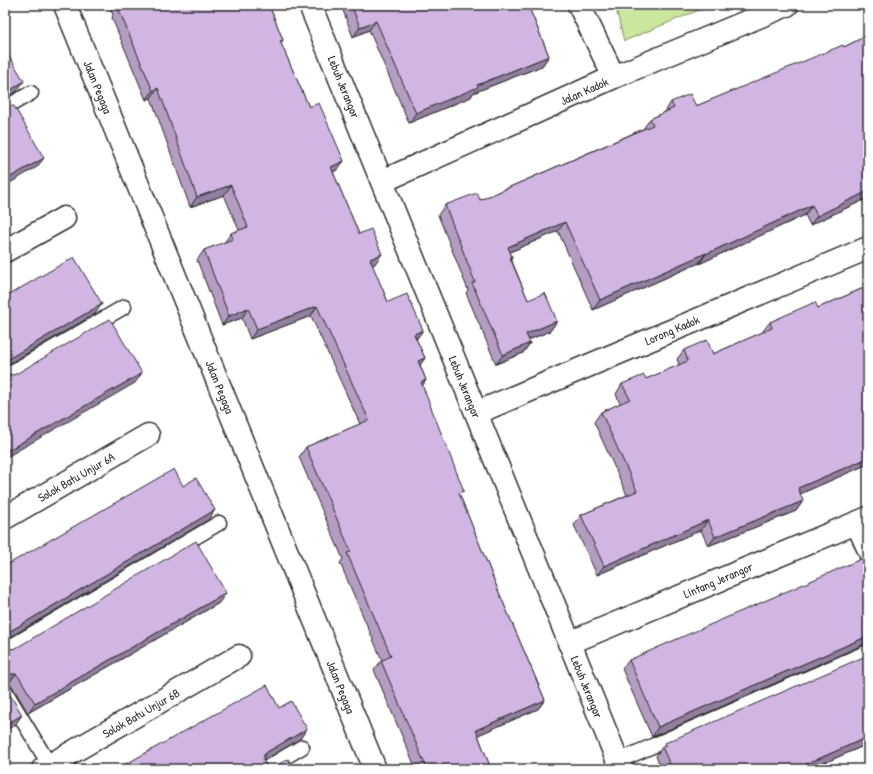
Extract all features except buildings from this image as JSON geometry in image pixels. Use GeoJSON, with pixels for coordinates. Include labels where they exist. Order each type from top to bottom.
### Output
{"type":"FeatureCollection","features":[{"type":"Feature","properties":{"kind":"street","name":"Jalan Pegaga"},"geometry":{"type":"LineString","coordinates":[[65,5],[375,769]]}},
{"type":"Feature","properties":{"kind":"street","name":"Lebuh Jerangor"},"geometry":{"type":"LineString","coordinates":[[310,5],[383,181],[619,765]]}},
{"type":"Feature","properties":{"kind":"street"},"geometry":{"type":"LineString","coordinates":[[579,5],[614,77]]}},
{"type":"Feature","properties":{"kind":"street","name":"Jalan Kadok"},"geometry":{"type":"LineString","coordinates":[[383,181],[614,77],[787,5]]}},
{"type":"Feature","properties":{"kind":"street"},"geometry":{"type":"LineString","coordinates":[[5,251],[64,218]]}},
{"type":"Feature","properties":{"kind":"street","name":"Lorong Kadok"},"geometry":{"type":"LineString","coordinates":[[476,413],[868,248]]}},
{"type":"Feature","properties":{"kind":"street","name":"Solok Batu Unjur 6A"},"geometry":{"type":"LineString","coordinates":[[5,518],[148,435]]}},
{"type":"Feature","properties":{"kind":"street","name":"Lintang Jerangor"},"geometry":{"type":"LineString","coordinates":[[569,642],[861,521]]}},
{"type":"Feature","properties":{"kind":"street","name":"Solok Batu Unjur 6B"},"geometry":{"type":"LineString","coordinates":[[48,768],[239,656]]}},
{"type":"Feature","properties":{"kind":"lane"},"geometry":{"type":"LineString","coordinates":[[5,108],[31,93]]}},
{"type":"Feature","properties":{"kind":"lane"},"geometry":{"type":"LineString","coordinates":[[5,376],[124,307]]}},
{"type":"Feature","properties":{"kind":"lane"},"geometry":{"type":"LineString","coordinates":[[861,521],[868,558]]}},
{"type":"Feature","properties":{"kind":"lane"},"geometry":{"type":"LineString","coordinates":[[5,650],[219,523]]}},
{"type":"Feature","properties":{"kind":"lane"},"geometry":{"type":"LineString","coordinates":[[619,765],[868,652]]}},
{"type":"Feature","properties":{"kind":"lane"},"geometry":{"type":"LineString","coordinates":[[5,692],[48,768]]}},
{"type":"Feature","properties":{"kind":"lane"},"geometry":{"type":"LineString","coordinates":[[265,769],[302,747]]}},
{"type":"Feature","properties":{"kind":"green space"},"geometry":{"type":"Polygon","coordinates":[[[615,5],[711,5],[624,41],[615,5]]]}}]}
